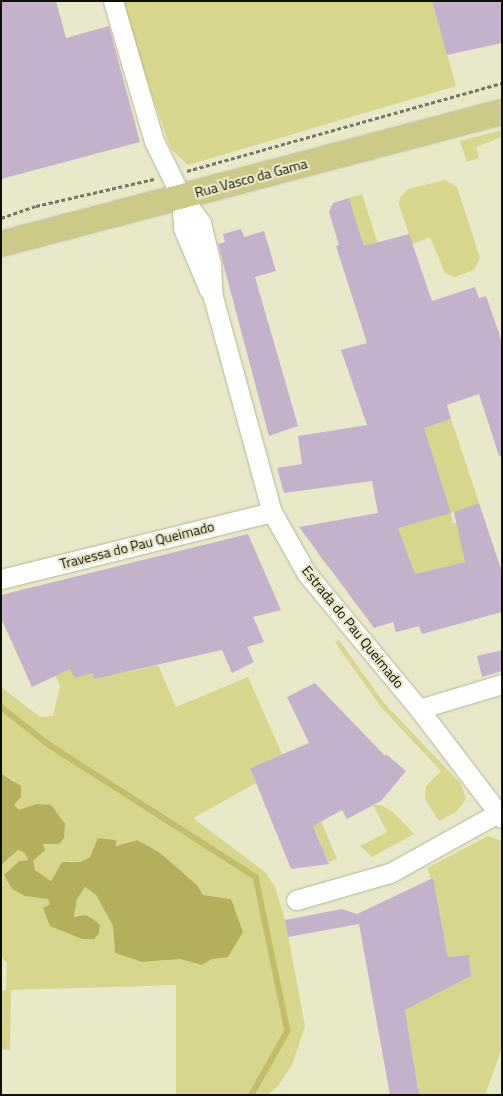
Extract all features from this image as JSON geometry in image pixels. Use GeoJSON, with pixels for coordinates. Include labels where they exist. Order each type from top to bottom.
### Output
{"type":"FeatureCollection","features":[{"type":"Feature","properties":{"kind":"main road","name":"Rua Vasco da Gama"},"geometry":{"type":"LineString","coordinates":[[1,244],[502,112]]}},
{"type":"Feature","properties":{"kind":"street","name":"Estrada do Pau Queimado"},"geometry":{"type":"LineString","coordinates":[[113,1],[154,141],[181,196],[201,224],[211,264],[213,297],[272,512],[307,574],[419,709],[500,816]]}},
{"type":"Feature","properties":{"kind":"street","name":"Travessa do Pau Queimado"},"geometry":{"type":"LineString","coordinates":[[1,579],[272,512]]}},
{"type":"Feature","properties":{"kind":"street"},"geometry":{"type":"LineString","coordinates":[[419,709],[502,684]]}},
{"type":"Feature","properties":{"kind":"street"},"geometry":{"type":"LineString","coordinates":[[296,900],[390,873],[500,816]]}},
{"type":"Feature","properties":{"kind":"path"},"geometry":{"type":"LineString","coordinates":[[1,218],[36,206],[170,175],[502,83]]}},
{"type":"Feature","properties":{"kind":"shaded area"},"geometry":{"type":"Polygon","coordinates":[[[123,1],[432,1],[456,86],[188,165],[171,149],[141,65],[123,1]]]}},
{"type":"Feature","properties":{"kind":"shaded area"},"geometry":{"type":"Polygon","coordinates":[[[502,130],[502,137],[476,147],[479,158],[467,162],[460,141],[502,130]]]}},
{"type":"Feature","properties":{"kind":"shaded area"},"geometry":{"type":"Polygon","coordinates":[[[445,180],[457,187],[480,258],[474,270],[455,277],[445,273],[430,237],[412,244],[399,204],[400,198],[408,189],[445,180]]]}},
{"type":"Feature","properties":{"kind":"shaded area"},"geometry":{"type":"Polygon","coordinates":[[[362,194],[436,424],[451,419],[479,503],[451,513],[453,524],[470,519],[465,562],[415,574],[405,547],[328,567],[317,553],[343,536],[450,513],[349,198],[362,194]]]}},
{"type":"Feature","properties":{"kind":"shaded area"},"geometry":{"type":"Polygon","coordinates":[[[33,587],[75,678],[93,673],[95,679],[125,666],[127,672],[158,665],[176,707],[248,677],[282,754],[250,768],[256,783],[193,818],[265,872],[275,887],[285,920],[305,1026],[292,1065],[278,1086],[267,1095],[176,1095],[176,985],[11,990],[10,1050],[1,1049],[1,991],[6,990],[7,963],[1,957],[1,865],[18,850],[25,853],[28,860],[19,861],[4,875],[25,896],[48,899],[50,904],[43,908],[47,915],[99,933],[100,925],[94,920],[74,918],[77,899],[85,887],[96,895],[113,926],[115,953],[142,962],[180,959],[202,965],[212,959],[231,899],[203,895],[198,886],[159,852],[137,840],[115,846],[116,840],[99,838],[90,857],[80,862],[70,861],[58,869],[51,881],[34,870],[33,861],[44,850],[43,844],[59,844],[27,808],[19,810],[14,805],[15,780],[2,774],[1,766],[1,687],[40,717],[53,716],[60,686],[19,590],[33,587]]]}},
{"type":"Feature","properties":{"kind":"shaded area"},"geometry":{"type":"Polygon","coordinates":[[[339,640],[384,703],[461,784],[466,799],[456,812],[439,821],[425,799],[426,786],[441,771],[381,707],[335,642],[339,640]]]}},
{"type":"Feature","properties":{"kind":"shaded area"},"geometry":{"type":"Polygon","coordinates":[[[1,766],[2,774],[21,786],[21,797],[14,805],[19,810],[37,804],[51,805],[65,824],[64,838],[59,844],[43,844],[45,850],[33,861],[35,870],[51,881],[62,862],[80,862],[90,857],[98,838],[116,840],[116,846],[137,840],[159,852],[198,886],[203,895],[231,899],[243,932],[228,957],[212,959],[202,965],[180,959],[142,962],[115,953],[113,926],[96,895],[85,887],[77,899],[74,917],[86,915],[100,925],[99,933],[94,939],[82,939],[50,926],[43,908],[50,904],[48,899],[25,896],[12,889],[4,875],[19,861],[28,860],[25,853],[18,850],[1,865],[1,766]]]}},
{"type":"Feature","properties":{"kind":"shaded area"},"geometry":{"type":"Polygon","coordinates":[[[373,805],[381,805],[394,813],[414,834],[372,857],[360,846],[387,832],[373,805]]]}},
{"type":"Feature","properties":{"kind":"shaded area"},"geometry":{"type":"Polygon","coordinates":[[[321,821],[337,859],[329,862],[313,825],[321,821]]]}},
{"type":"Feature","properties":{"kind":"shaded area"},"geometry":{"type":"Polygon","coordinates":[[[488,836],[502,841],[502,1048],[485,1095],[419,1095],[405,1010],[471,976],[469,956],[448,957],[433,878],[431,879],[427,868],[488,836]]]}},
{"type":"Feature","properties":{"kind":"building"},"geometry":{"type":"Polygon","coordinates":[[[1,1],[56,1],[66,38],[109,26],[140,142],[1,179],[1,1]]]}},
{"type":"Feature","properties":{"kind":"building"},"geometry":{"type":"Polygon","coordinates":[[[432,1],[502,1],[502,43],[447,55],[432,1]]]}},
{"type":"Feature","properties":{"kind":"building"},"geometry":{"type":"Polygon","coordinates":[[[349,198],[364,246],[409,234],[432,301],[475,287],[479,298],[486,296],[502,342],[502,456],[499,456],[479,394],[447,405],[451,419],[424,428],[451,513],[398,528],[415,574],[465,562],[454,512],[479,503],[502,572],[502,612],[422,634],[419,626],[396,632],[393,622],[374,628],[299,527],[378,513],[372,481],[284,493],[277,468],[302,464],[298,436],[367,425],[341,350],[367,343],[336,246],[339,245],[329,212],[333,203],[349,198]]]}},
{"type":"Feature","properties":{"kind":"building"},"geometry":{"type":"Polygon","coordinates":[[[241,229],[244,237],[264,231],[276,271],[255,277],[298,426],[269,436],[218,244],[225,242],[223,234],[241,229]]]}},
{"type":"Feature","properties":{"kind":"building"},"geometry":{"type":"Polygon","coordinates":[[[248,534],[281,610],[253,617],[264,642],[247,647],[254,662],[232,673],[222,650],[94,679],[93,673],[75,678],[70,669],[32,687],[1,618],[1,595],[248,534]]]}},
{"type":"Feature","properties":{"kind":"building"},"geometry":{"type":"Polygon","coordinates":[[[502,650],[502,671],[482,677],[477,656],[502,650]]]}},
{"type":"Feature","properties":{"kind":"building"},"geometry":{"type":"Polygon","coordinates":[[[315,683],[385,756],[386,754],[406,771],[381,801],[347,819],[342,810],[313,826],[329,864],[291,869],[250,768],[309,743],[287,697],[315,683]]]}},
{"type":"Feature","properties":{"kind":"building"},"geometry":{"type":"Polygon","coordinates":[[[433,878],[448,957],[469,955],[471,976],[405,1010],[419,1095],[390,1095],[359,924],[288,937],[285,920],[342,909],[357,914],[433,878]]]}},
{"type":"Feature","properties":{"kind":"waterway"},"geometry":{"type":"LineString","coordinates":[[1,707],[51,746],[256,877],[288,1031],[252,1095]]}}]}
